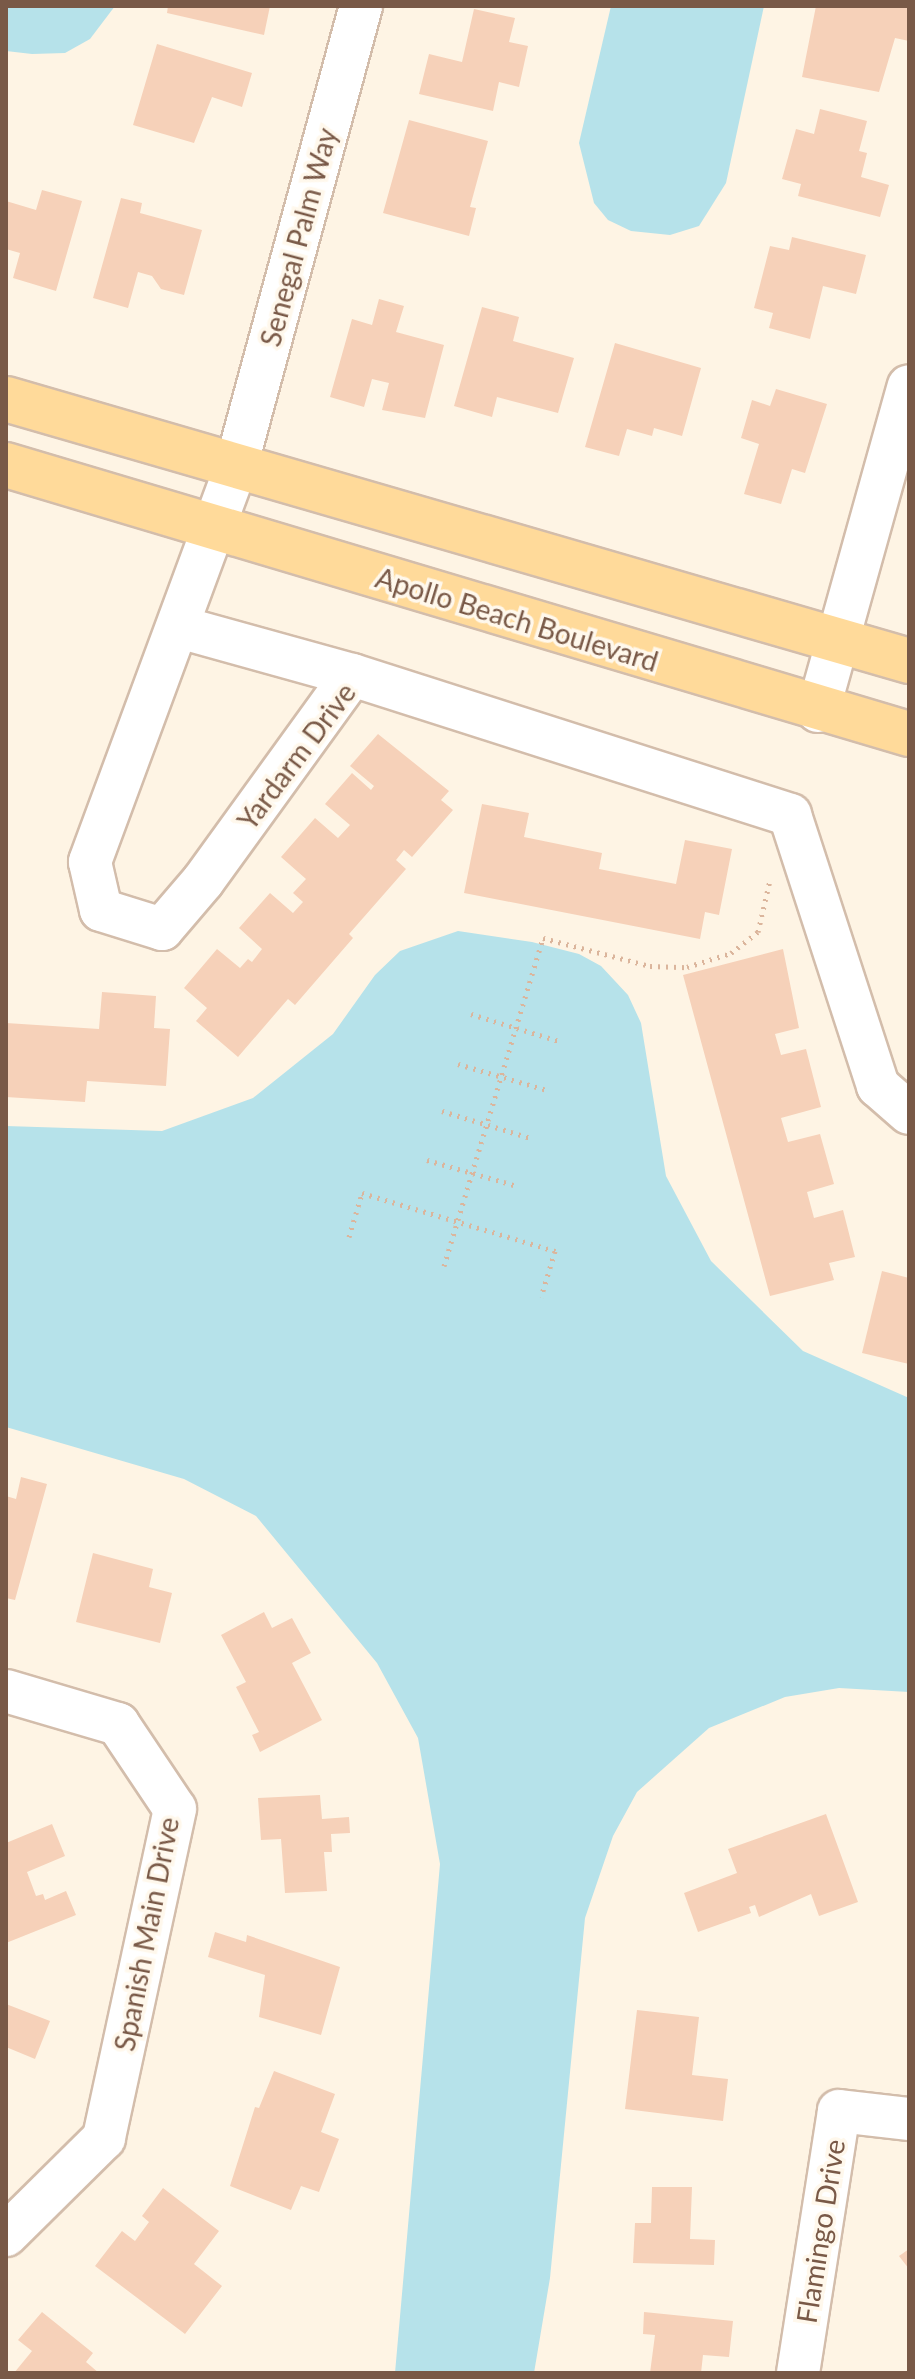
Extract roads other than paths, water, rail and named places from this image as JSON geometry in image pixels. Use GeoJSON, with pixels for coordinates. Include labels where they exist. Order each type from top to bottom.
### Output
{"type":"FeatureCollection","features":[{"type":"Feature","properties":{"kind":"main road"},"geometry":{"type":"LineString","coordinates":[[6,399],[909,661]]}},
{"type":"Feature","properties":{"kind":"main road","name":"Apollo Beach Boulevard"},"geometry":{"type":"LineString","coordinates":[[6,465],[818,711],[909,734]]}},
{"type":"Feature","properties":{"kind":"street","name":"Senegal Palm Way"},"geometry":{"type":"LineString","coordinates":[[236,467],[361,6]]}},
{"type":"Feature","properties":{"kind":"street"},"geometry":{"type":"LineString","coordinates":[[818,711],[840,643],[909,386]]}},
{"type":"Feature","properties":{"kind":"street"},"geometry":{"type":"LineString","coordinates":[[216,528],[236,467]]}},
{"type":"Feature","properties":{"kind":"street","name":"Yardarm Drive"},"geometry":{"type":"LineString","coordinates":[[216,528],[90,862],[101,910],[162,929],[352,675],[790,815],[878,1086],[909,1113]]}},
{"type":"Feature","properties":{"kind":"street"},"geometry":{"type":"LineString","coordinates":[[179,627],[352,675]]}},
{"type":"Feature","properties":{"kind":"street","name":"Spanish Main Drive"},"geometry":{"type":"LineString","coordinates":[[6,1691],[118,1724],[175,1809],[104,2138],[6,2235]]}},
{"type":"Feature","properties":{"kind":"street","name":"Flamingo Drive"},"geometry":{"type":"LineString","coordinates":[[798,2373],[839,2111],[909,2119]]}},
{"type":"Feature","properties":{"kind":"water"},"geometry":{"type":"Polygon","coordinates":[[[6,6],[115,6],[90,39],[65,53],[32,54],[6,51],[6,6]]]}},
{"type":"Feature","properties":{"kind":"water"},"geometry":{"type":"Polygon","coordinates":[[[611,6],[764,6],[726,183],[699,226],[670,235],[631,231],[608,220],[594,203],[579,143],[611,6]]]}},
{"type":"Feature","properties":{"kind":"water"},"geometry":{"type":"Polygon","coordinates":[[[458,931],[532,942],[579,954],[601,966],[628,995],[641,1023],[666,1176],[711,1261],[803,1351],[909,1398],[909,1692],[839,1688],[785,1697],[709,1728],[637,1792],[613,1836],[585,1918],[550,2278],[534,2373],[395,2373],[440,1864],[418,1738],[377,1663],[256,1516],[184,1479],[6,1427],[6,1126],[162,1131],[253,1098],[333,1034],[375,975],[400,951],[458,931]]]}}]}
